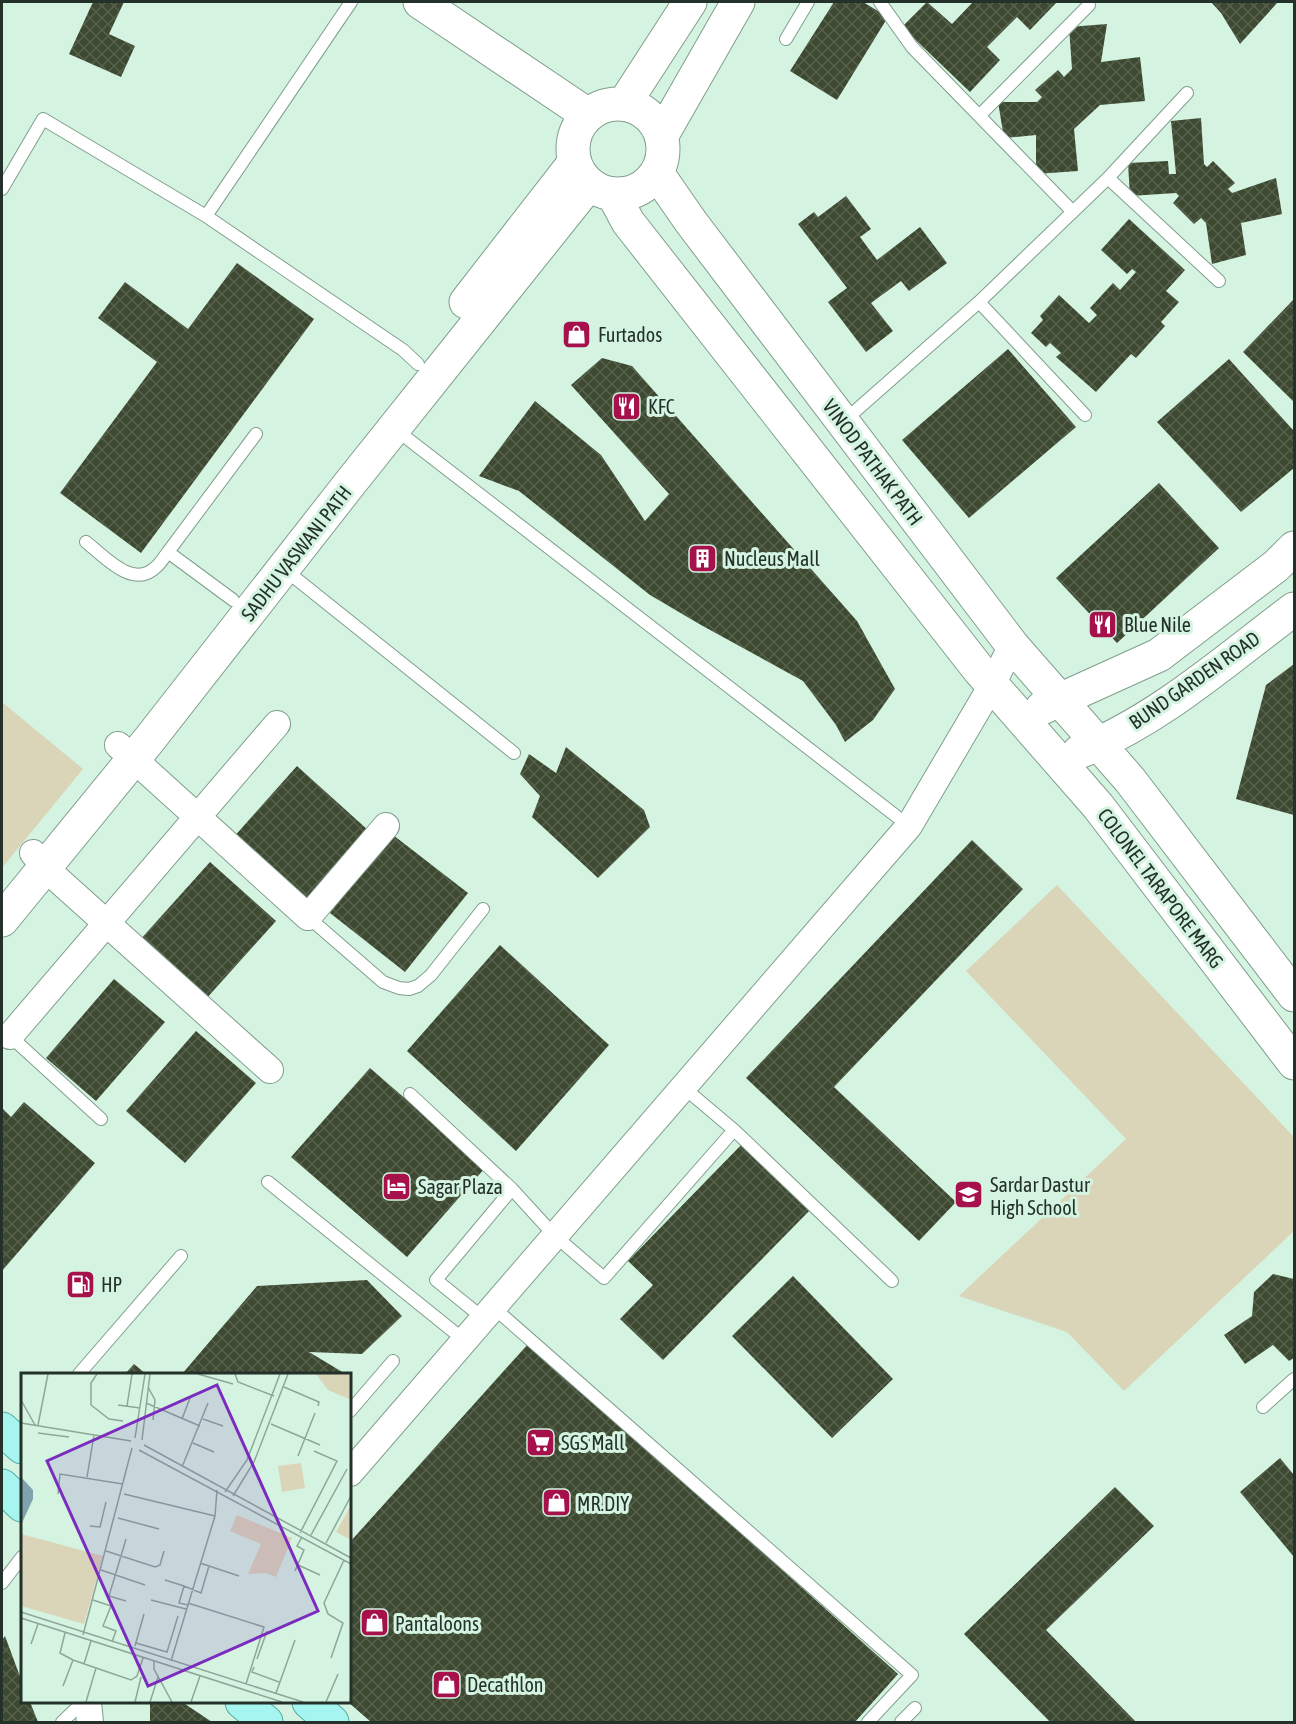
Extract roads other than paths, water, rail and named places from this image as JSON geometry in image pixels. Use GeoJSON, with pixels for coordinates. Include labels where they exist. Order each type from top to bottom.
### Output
{"type":"FeatureCollection","features":[{"type":"Feature","properties":{"kind":"main road"},"geometry":{"type":"LineString","coordinates":[[420,2],[588,115]]}},
{"type":"Feature","properties":{"kind":"main road"},"geometry":{"type":"LineString","coordinates":[[624,104],[690,2]]}},
{"type":"Feature","properties":{"kind":"main road"},"geometry":{"type":"LineString","coordinates":[[662,135],[738,2]]}},
{"type":"Feature","properties":{"kind":"main road"},"geometry":{"type":"LineString","coordinates":[[592,180],[626,194],[638,190],[657,173],[664,148],[662,135],[656,123],[647,114],[636,107],[624,104],[604,106],[588,115],[579,125],[572,149],[592,180],[636,231],[992,685],[1021,718]]}},
{"type":"Feature","properties":{"kind":"main road","name":"VINOD PATHAK PATH"},"geometry":{"type":"LineString","coordinates":[[657,173],[691,222],[1012,645],[1099,744]]}},
{"type":"Feature","properties":{"kind":"main road","name":"SADHU VASWANI PATH"},"geometry":{"type":"LineString","coordinates":[[125,753],[233,600],[418,364],[592,180]]}},
{"type":"Feature","properties":{"kind":"main road","name":"SADHU VASWANI PATH"},"geometry":{"type":"LineString","coordinates":[[2,920],[39,860],[125,753],[284,568],[592,180]]}},
{"type":"Feature","properties":{"kind":"main road","name":"BUND GARDEN ROAD"},"geometry":{"type":"LineString","coordinates":[[1021,718],[1159,655],[1276,566],[1294,548]]}},
{"type":"Feature","properties":{"kind":"main road","name":"BUND GARDEN ROAD"},"geometry":{"type":"LineString","coordinates":[[1058,761],[1099,744],[1171,701],[1294,609]]}},
{"type":"Feature","properties":{"kind":"main road","name":"COLONEL TARAPORE MARG"},"geometry":{"type":"LineString","coordinates":[[1021,718],[1098,806],[1294,1063]]}},
{"type":"Feature","properties":{"kind":"main road","name":"COLONEL TARAPORE MARG"},"geometry":{"type":"LineString","coordinates":[[1099,744],[1130,780],[1294,995]]}},
{"type":"Feature","properties":{"kind":"main road","name":"SADHU VASWANI PATH"},"geometry":{"type":"LineString","coordinates":[[2,890],[39,860]]}},
{"type":"Feature","properties":{"kind":"main road"},"geometry":{"type":"LineString","coordinates":[[2,1486],[21,1504]]}},
{"type":"Feature","properties":{"kind":"main road"},"geometry":{"type":"LineString","coordinates":[[244,1703],[266,1722]]}},
{"type":"Feature","properties":{"kind":"main road"},"geometry":{"type":"LineString","coordinates":[[311,1703],[332,1722]]}},
{"type":"Feature","properties":{"kind":"street"},"geometry":{"type":"LineString","coordinates":[[351,1472],[909,826],[992,685],[1012,645]]}},
{"type":"Feature","properties":{"kind":"street"},"geometry":{"type":"LineString","coordinates":[[10,1036],[277,724]]}},
{"type":"Feature","properties":{"kind":"street"},"geometry":{"type":"LineString","coordinates":[[125,753],[308,917],[386,826]]}},
{"type":"Feature","properties":{"kind":"street"},"geometry":{"type":"LineString","coordinates":[[39,860],[270,1070]]}},
{"type":"Feature","properties":{"kind":"street"},"geometry":{"type":"LineString","coordinates":[[88,1703],[90,1722]]}},
{"type":"Feature","properties":{"kind":"lane"},"geometry":{"type":"LineString","coordinates":[[206,216],[351,2]]}},
{"type":"Feature","properties":{"kind":"lane"},"geometry":{"type":"LineString","coordinates":[[786,39],[808,2]]}},
{"type":"Feature","properties":{"kind":"lane"},"geometry":{"type":"LineString","coordinates":[[880,2],[912,47],[1073,212]]}},
{"type":"Feature","properties":{"kind":"lane"},"geometry":{"type":"LineString","coordinates":[[980,116],[1089,5]]}},
{"type":"Feature","properties":{"kind":"lane"},"geometry":{"type":"LineString","coordinates":[[843,422],[979,302],[1108,178],[1187,93]]}},
{"type":"Feature","properties":{"kind":"lane"},"geometry":{"type":"LineString","coordinates":[[2,189],[43,119],[206,216],[403,350],[418,364]]}},
{"type":"Feature","properties":{"kind":"lane"},"geometry":{"type":"LineString","coordinates":[[1108,178],[1219,281]]}},
{"type":"Feature","properties":{"kind":"lane"},"geometry":{"type":"LineString","coordinates":[[979,302],[1085,415]]}},
{"type":"Feature","properties":{"kind":"lane"},"geometry":{"type":"LineString","coordinates":[[394,428],[909,826]]}},
{"type":"Feature","properties":{"kind":"lane"},"geometry":{"type":"LineString","coordinates":[[86,542],[133,575],[149,572],[168,552],[256,434]]}},
{"type":"Feature","properties":{"kind":"lane"},"geometry":{"type":"LineString","coordinates":[[168,552],[233,600]]}},
{"type":"Feature","properties":{"kind":"lane"},"geometry":{"type":"LineString","coordinates":[[284,568],[514,753]]}},
{"type":"Feature","properties":{"kind":"lane"},"geometry":{"type":"LineString","coordinates":[[308,917],[383,982],[409,989],[418,986],[430,975],[483,909]]}},
{"type":"Feature","properties":{"kind":"lane"},"geometry":{"type":"LineString","coordinates":[[10,1036],[101,1119]]}},
{"type":"Feature","properties":{"kind":"lane"},"geometry":{"type":"LineString","coordinates":[[683,1087],[734,1130],[892,1281]]}},
{"type":"Feature","properties":{"kind":"lane"},"geometry":{"type":"LineString","coordinates":[[410,1094],[512,1189],[554,1235],[604,1278],[734,1130]]}},
{"type":"Feature","properties":{"kind":"lane"},"geometry":{"type":"LineString","coordinates":[[268,1182],[464,1340]]}},
{"type":"Feature","properties":{"kind":"lane"},"geometry":{"type":"LineString","coordinates":[[512,1189],[436,1280],[488,1312],[912,1675],[868,1722]]}},
{"type":"Feature","properties":{"kind":"lane"},"geometry":{"type":"LineString","coordinates":[[80,1373],[181,1256]]}},
{"type":"Feature","properties":{"kind":"lane"},"geometry":{"type":"LineString","coordinates":[[351,1410],[393,1361]]}},
{"type":"Feature","properties":{"kind":"lane"},"geometry":{"type":"LineString","coordinates":[[1263,1407],[1294,1379]]}},
{"type":"Feature","properties":{"kind":"lane"},"geometry":{"type":"LineString","coordinates":[[2,1583],[21,1558]]}},
{"type":"Feature","properties":{"kind":"lane"},"geometry":{"type":"LineString","coordinates":[[62,1722],[81,1703]]}},
{"type":"Feature","properties":{"kind":"lane"},"geometry":{"type":"LineString","coordinates":[[901,1722],[915,1708]]}},
{"type":"Feature","properties":{"kind":"place","name":"Furtados"},"geometry":{"type":"Point","coordinates":[577,334]}},
{"type":"Feature","properties":{"kind":"place","name":"KFC"},"geometry":{"type":"Point","coordinates":[627,406]}},
{"type":"Feature","properties":{"kind":"place","name":"Nucleus Mall"},"geometry":{"type":"Point","coordinates":[703,558]}},
{"type":"Feature","properties":{"kind":"place","name":"Blue Nile"},"geometry":{"type":"Point","coordinates":[1103,624]}},
{"type":"Feature","properties":{"kind":"place","name":"Sagar Plaza"},"geometry":{"type":"Point","coordinates":[397,1186]}},
{"type":"Feature","properties":{"kind":"place","name":"Sardar Dastur High School"},"geometry":{"type":"Point","coordinates":[969,1195]}},
{"type":"Feature","properties":{"kind":"place","name":"HP"},"geometry":{"type":"Point","coordinates":[80,1284]}},
{"type":"Feature","properties":{"kind":"place","name":"SGS Mall"},"geometry":{"type":"Point","coordinates":[540,1442]}},
{"type":"Feature","properties":{"kind":"place","name":"MR.DIY"},"geometry":{"type":"Point","coordinates":[556,1503]}},
{"type":"Feature","properties":{"kind":"place","name":"Pantaloons"},"geometry":{"type":"Point","coordinates":[374,1623]}},
{"type":"Feature","properties":{"kind":"place","name":"Decathlon"},"geometry":{"type":"Point","coordinates":[446,1684]}}]}
